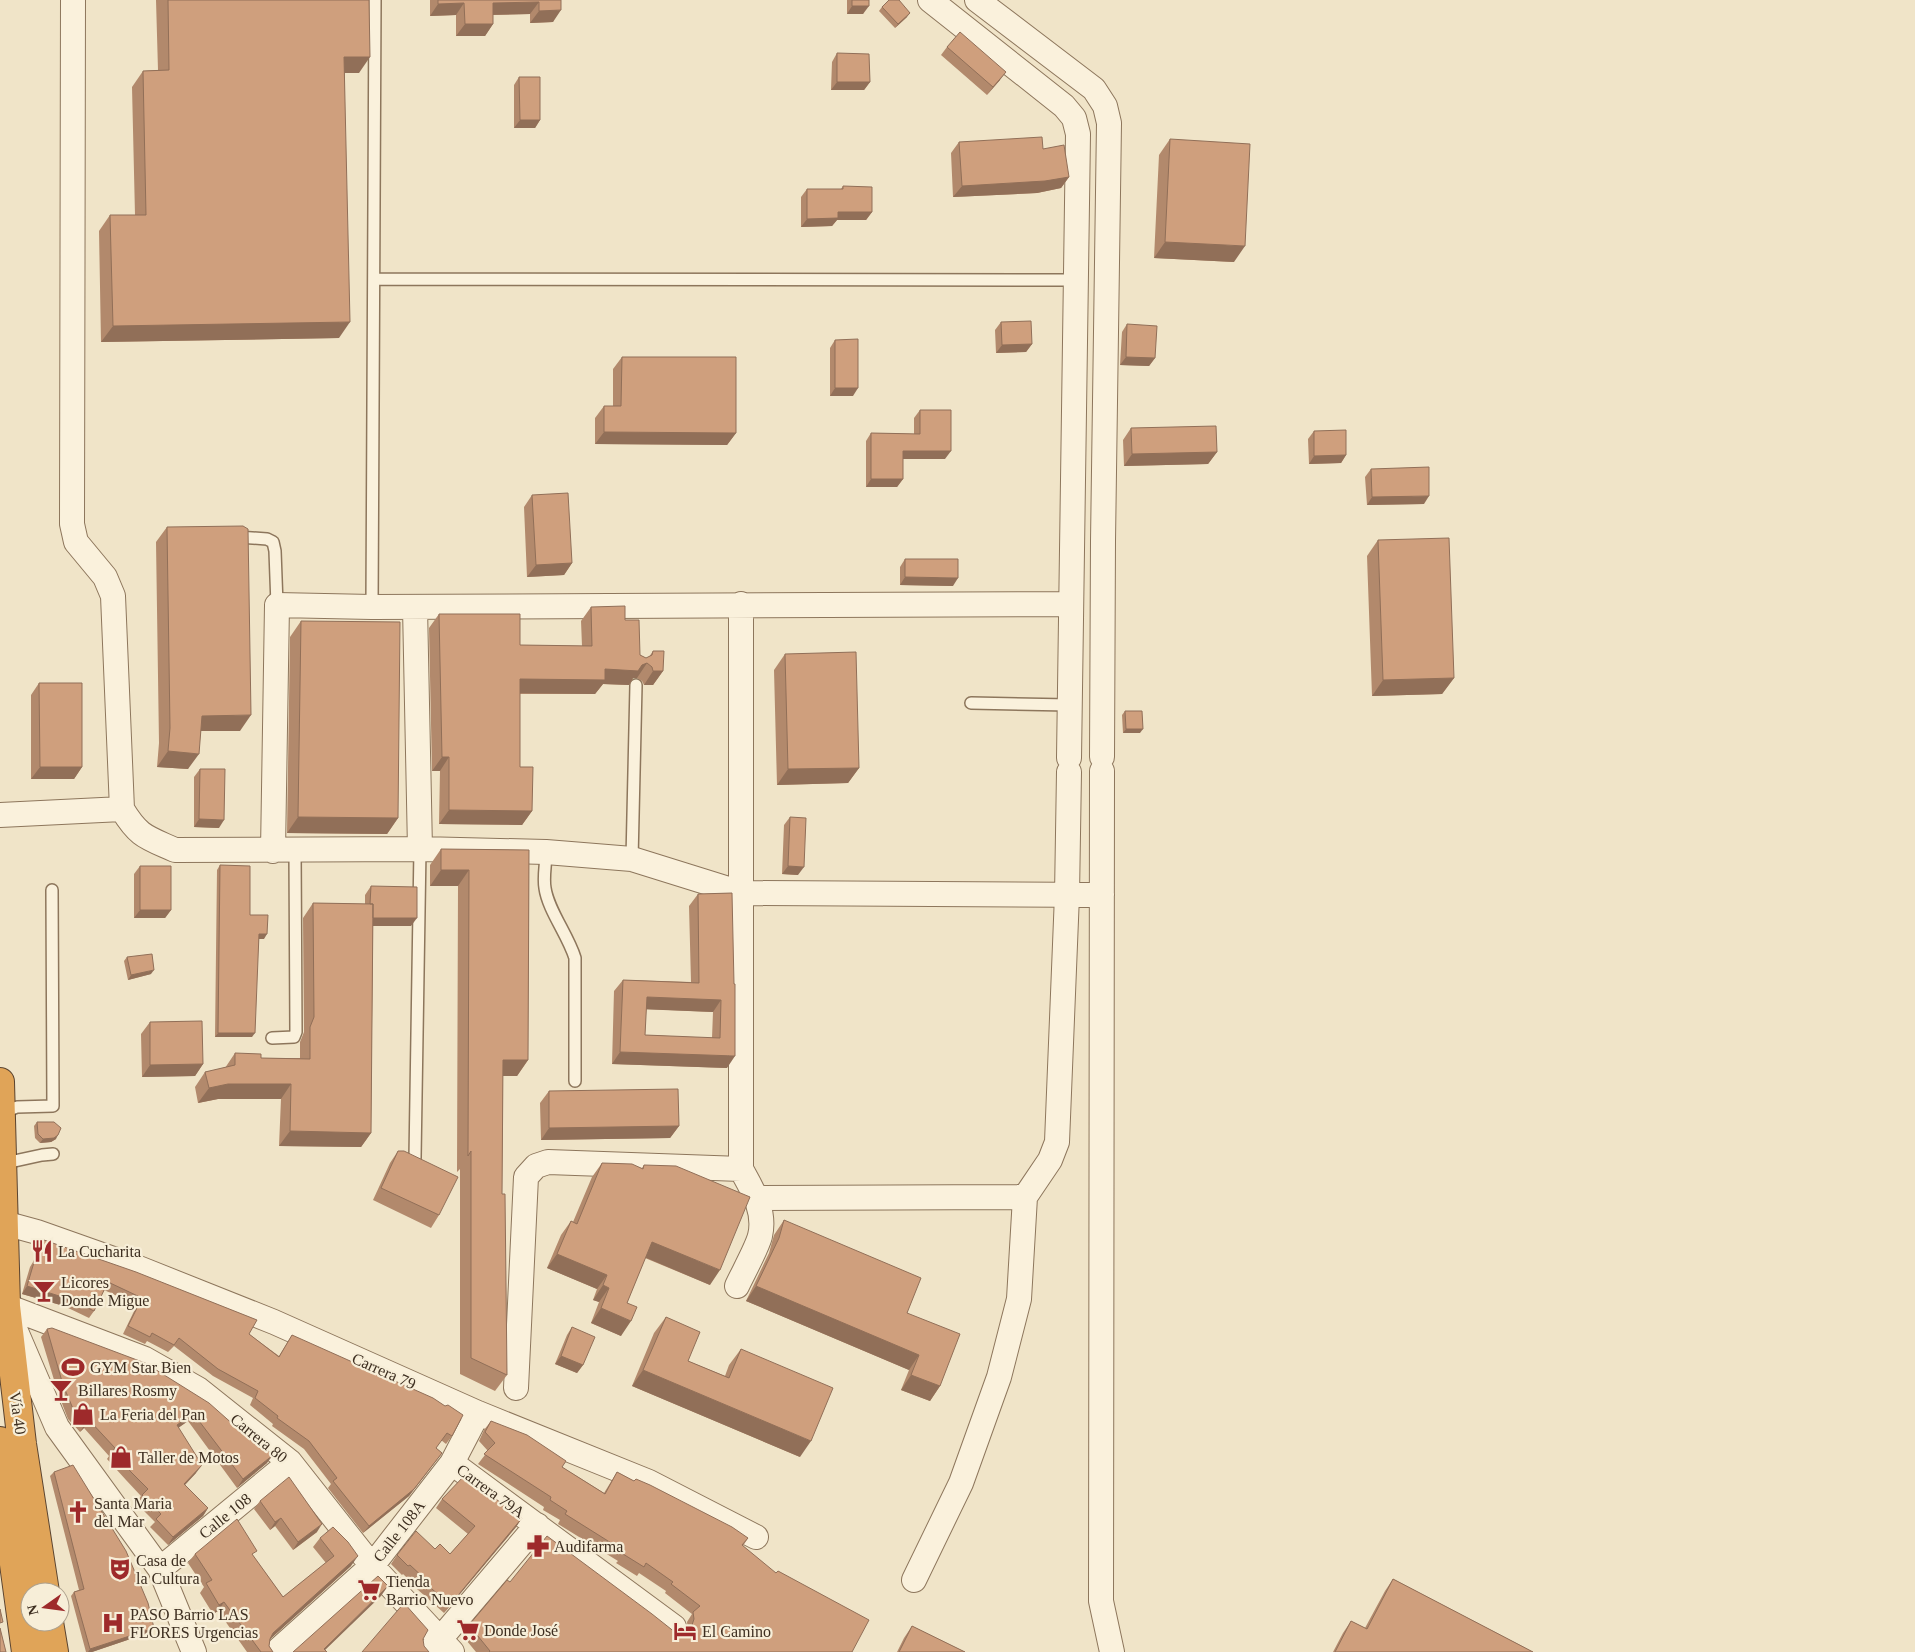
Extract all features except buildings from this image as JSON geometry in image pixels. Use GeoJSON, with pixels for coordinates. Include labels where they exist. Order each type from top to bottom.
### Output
{"type":"FeatureCollection","features":[{"type":"Feature","properties":{"kind":"highway","name":"Vía 40"},"geometry":{"type":"LineString","coordinates":[[0,1082],[11,1443],[6,1543],[26,1652]]}},
{"type":"Feature","properties":{"kind":"highway","name":"Vía 40"},"geometry":{"type":"LineString","coordinates":[[11,1443],[43,1582]]}},
{"type":"Feature","properties":{"kind":"highway"},"geometry":{"type":"LineString","coordinates":[[51,1632],[54,1652]]}},
{"type":"Feature","properties":{"kind":"street"},"geometry":{"type":"LineString","coordinates":[[73,0],[72,524],[76,542],[105,577],[113,596],[122,808],[134,828],[146,838],[175,850],[546,852],[632,859],[741,893],[1102,896]]}},
{"type":"Feature","properties":{"kind":"street"},"geometry":{"type":"LineString","coordinates":[[914,1580],[961,1483],[999,1377],[1019,1299],[1025,1197],[1040,1172],[1050,1160],[1057,1142],[1067,895],[1078,134],[1074,118],[1064,106],[930,0]]}},
{"type":"Feature","properties":{"kind":"street"},"geometry":{"type":"LineString","coordinates":[[977,0],[1094,89],[1105,106],[1109,124],[1102,764],[1101,1601],[1112,1652]]}},
{"type":"Feature","properties":{"kind":"street"},"geometry":{"type":"LineString","coordinates":[[284,851],[277,605],[638,611],[741,604],[1071,604]]}},
{"type":"Feature","properties":{"kind":"street"},"geometry":{"type":"LineString","coordinates":[[737,1286],[760,1236],[761,1216],[756,1198],[741,1169],[741,604]]}},
{"type":"Feature","properties":{"kind":"street"},"geometry":{"type":"LineString","coordinates":[[415,607],[420,850]]}},
{"type":"Feature","properties":{"kind":"street"},"geometry":{"type":"LineString","coordinates":[[0,815],[122,808]]}},
{"type":"Feature","properties":{"kind":"street"},"geometry":{"type":"LineString","coordinates":[[516,1388],[526,1177],[536,1166],[548,1162],[741,1169]]}},
{"type":"Feature","properties":{"kind":"street"},"geometry":{"type":"LineString","coordinates":[[756,1198],[1025,1197]]}},
{"type":"Feature","properties":{"kind":"street","name":"Carrera 79"},"geometry":{"type":"LineString","coordinates":[[4,1223],[37,1232],[136,1267],[274,1322],[478,1413],[649,1482],[756,1538]]}},
{"type":"Feature","properties":{"kind":"street"},"geometry":{"type":"LineString","coordinates":[[6,1306],[57,1427],[160,1569],[194,1652]]}},
{"type":"Feature","properties":{"kind":"street","name":"Carrera 80"},"geometry":{"type":"LineString","coordinates":[[6,1306],[145,1359],[198,1389],[290,1462],[440,1648]]}},
{"type":"Feature","properties":{"kind":"street","name":"Calle 108A"},"geometry":{"type":"LineString","coordinates":[[276,1652],[372,1566],[452,1463],[478,1413]]}},
{"type":"Feature","properties":{"kind":"street"},"geometry":{"type":"LineString","coordinates":[[11,1443],[23,1434],[28,1425],[38,1420],[48,1421],[57,1427]]}},
{"type":"Feature","properties":{"kind":"street","name":"Calle 108"},"geometry":{"type":"LineString","coordinates":[[160,1569],[290,1462]]}},
{"type":"Feature","properties":{"kind":"street","name":"Carrera 79A"},"geometry":{"type":"LineString","coordinates":[[452,1463],[674,1627]]}},
{"type":"Feature","properties":{"kind":"street"},"geometry":{"type":"LineString","coordinates":[[440,1648],[537,1525]]}},
{"type":"Feature","properties":{"kind":"lane"},"geometry":{"type":"LineString","coordinates":[[372,607],[376,0]]}},
{"type":"Feature","properties":{"kind":"lane"},"geometry":{"type":"LineString","coordinates":[[375,279],[1076,280]]}},
{"type":"Feature","properties":{"kind":"lane"},"geometry":{"type":"LineString","coordinates":[[238,537],[267,539],[273,542],[277,605]]}},
{"type":"Feature","properties":{"kind":"lane"},"geometry":{"type":"LineString","coordinates":[[632,859],[636,685]]}},
{"type":"Feature","properties":{"kind":"lane"},"geometry":{"type":"LineString","coordinates":[[971,703],[1069,705]]}},
{"type":"Feature","properties":{"kind":"lane"},"geometry":{"type":"LineString","coordinates":[[415,1158],[420,850]]}},
{"type":"Feature","properties":{"kind":"lane"},"geometry":{"type":"LineString","coordinates":[[272,1038],[294,1037],[296,1032],[284,851]]}},
{"type":"Feature","properties":{"kind":"lane"},"geometry":{"type":"LineString","coordinates":[[546,852],[545,888],[548,899],[572,945],[575,958],[574,1081]]}},
{"type":"Feature","properties":{"kind":"lane"},"geometry":{"type":"LineString","coordinates":[[0,1114],[17,1107],[53,1106],[52,890]]}},
{"type":"Feature","properties":{"kind":"lane"},"geometry":{"type":"LineString","coordinates":[[1,1164],[34,1156],[53,1154]]}},
{"type":"Feature","properties":{"kind":"place","name":"La Cucharita"},"geometry":{"type":"Point","coordinates":[42,1251]}},
{"type":"Feature","properties":{"kind":"place","name":"Licores Donde Migue"},"geometry":{"type":"Point","coordinates":[44,1291]}},
{"type":"Feature","properties":{"kind":"place","name":"GYM Star Bien"},"geometry":{"type":"Point","coordinates":[73,1367]}},
{"type":"Feature","properties":{"kind":"place","name":"Billares Rosmy"},"geometry":{"type":"Point","coordinates":[61,1390]}},
{"type":"Feature","properties":{"kind":"place","name":"La Feria del Pan"},"geometry":{"type":"Point","coordinates":[83,1414]}},
{"type":"Feature","properties":{"kind":"place","name":"Taller de Motos"},"geometry":{"type":"Point","coordinates":[121,1457]}},
{"type":"Feature","properties":{"kind":"place","name":"Santa Maria del Mar"},"geometry":{"type":"Point","coordinates":[78,1512]}},
{"type":"Feature","properties":{"kind":"place","name":"Audifarma"},"geometry":{"type":"Point","coordinates":[538,1546]}},
{"type":"Feature","properties":{"kind":"place","name":"Casa de la Cultura"},"geometry":{"type":"Point","coordinates":[120,1569]}},
{"type":"Feature","properties":{"kind":"place","name":"Tienda Barrio Nuevo"},"geometry":{"type":"Point","coordinates":[369,1590]}},
{"type":"Feature","properties":{"kind":"place","name":"PASO Barrio LAS FLORES Urgencias"},"geometry":{"type":"Point","coordinates":[113,1623]}},
{"type":"Feature","properties":{"kind":"place","name":"Donde José"},"geometry":{"type":"Point","coordinates":[468,1630]}},
{"type":"Feature","properties":{"kind":"place","name":"El Camino"},"geometry":{"type":"Point","coordinates":[685,1631]}}]}
